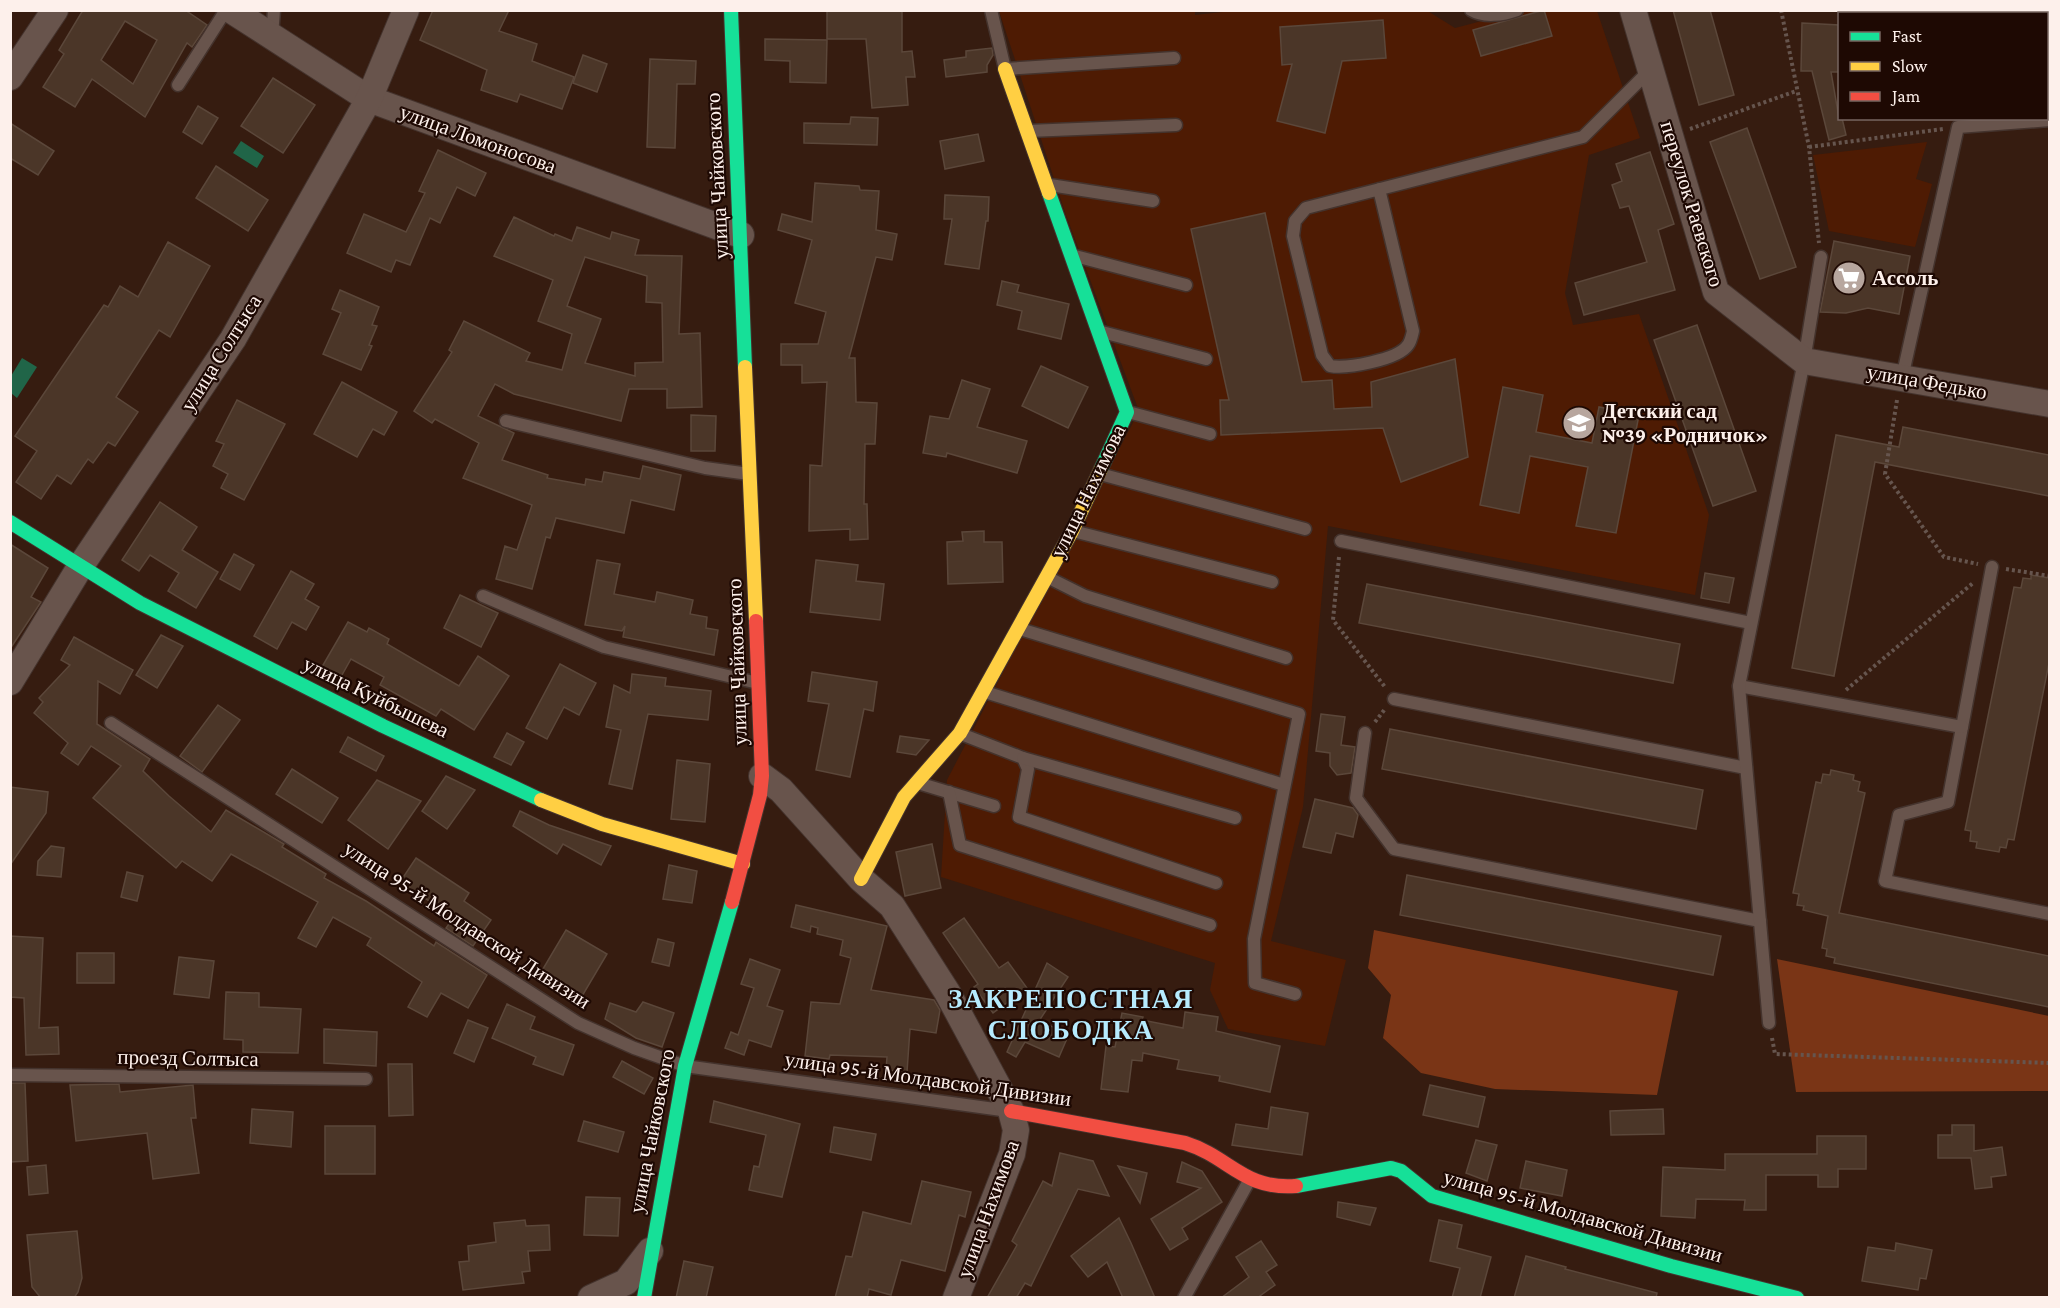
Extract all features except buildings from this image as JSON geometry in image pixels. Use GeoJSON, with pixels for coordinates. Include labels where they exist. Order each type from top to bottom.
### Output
{"type":"FeatureCollection","features":[{"type":"Feature","properties":{"kind":"street"},"geometry":{"type":"LineString","coordinates":[[10,77],[55,10]]}},
{"type":"Feature","properties":{"kind":"street","name":"улица Ломоносова"},"geometry":{"type":"LineString","coordinates":[[231,10],[273,23],[369,99],[741,235]]}},
{"type":"Feature","properties":{"kind":"street","name":"улица Солтыса"},"geometry":{"type":"LineString","coordinates":[[10,682],[80,567],[233,339],[369,99],[405,10]]}},
{"type":"Feature","properties":{"kind":"street","name":"улица Чайковского"},"geometry":{"type":"LineString","coordinates":[[644,1298],[650,1251],[685,1066],[743,864],[760,795],[762,776],[731,10]]}},
{"type":"Feature","properties":{"kind":"street","name":"переулок Раевского"},"geometry":{"type":"LineString","coordinates":[[1633,10],[1716,292],[1804,361]]}},
{"type":"Feature","properties":{"kind":"street","name":"улица Нахимова"},"geometry":{"type":"LineString","coordinates":[[861,879],[904,797],[960,733],[984,692],[1072,531],[1127,412],[1005,69]]}},
{"type":"Feature","properties":{"kind":"street","name":"улица Федько"},"geometry":{"type":"LineString","coordinates":[[1804,361],[1900,389],[2049,404]]}},
{"type":"Feature","properties":{"kind":"street","name":"улица Куйбышева"},"geometry":{"type":"LineString","coordinates":[[10,522],[140,603],[383,726],[556,807],[602,824],[743,864]]}},
{"type":"Feature","properties":{"kind":"street","name":"улица Нахимова"},"geometry":{"type":"LineString","coordinates":[[762,776],[781,790],[861,879],[892,906],[947,992],[1011,1111],[1016,1130],[1012,1154],[956,1298]]}},
{"type":"Feature","properties":{"kind":"street","name":"улица 95-й Молдавской Дивизии"},"geometry":{"type":"LineString","coordinates":[[1011,1111],[1077,1122],[1129,1135],[1161,1137],[1196,1146],[1250,1180],[1269,1186],[1289,1187],[1391,1168],[1401,1171],[1432,1196],[1671,1266],[1797,1298]]}},
{"type":"Feature","properties":{"kind":"street"},"geometry":{"type":"LineString","coordinates":[[591,1298],[626,1282],[650,1251]]}},
{"type":"Feature","properties":{"kind":"lane"},"geometry":{"type":"LineString","coordinates":[[178,85],[226,10]]}},
{"type":"Feature","properties":{"kind":"lane"},"geometry":{"type":"LineString","coordinates":[[991,10],[1005,69],[1174,58]]}},
{"type":"Feature","properties":{"kind":"lane"},"geometry":{"type":"LineString","coordinates":[[1471,10],[1477,14],[1503,15],[1517,10]]}},
{"type":"Feature","properties":{"kind":"lane"},"geometry":{"type":"LineString","coordinates":[[1379,189],[1413,331],[1408,345],[1399,353],[1343,369],[1330,366],[1322,355],[1293,236],[1295,221],[1306,208],[1379,189],[1583,137],[1650,70]]}},
{"type":"Feature","properties":{"kind":"lane"},"geometry":{"type":"LineString","coordinates":[[1900,389],[1958,123],[2049,120]]}},
{"type":"Feature","properties":{"kind":"lane"},"geometry":{"type":"LineString","coordinates":[[1027,131],[1176,125]]}},
{"type":"Feature","properties":{"kind":"lane"},"geometry":{"type":"LineString","coordinates":[[1046,184],[1153,201]]}},
{"type":"Feature","properties":{"kind":"lane"},"geometry":{"type":"LineString","coordinates":[[1071,255],[1186,285]]}},
{"type":"Feature","properties":{"kind":"lane"},"geometry":{"type":"LineString","coordinates":[[1769,1023],[1739,686],[1804,361],[1821,257]]}},
{"type":"Feature","properties":{"kind":"lane"},"geometry":{"type":"LineString","coordinates":[[1098,330],[1206,359]]}},
{"type":"Feature","properties":{"kind":"lane"},"geometry":{"type":"LineString","coordinates":[[1127,412],[1210,434]]}},
{"type":"Feature","properties":{"kind":"lane"},"geometry":{"type":"LineString","coordinates":[[506,421],[705,468],[750,474]]}},
{"type":"Feature","properties":{"kind":"lane"},"geometry":{"type":"LineString","coordinates":[[1099,474],[1305,529]]}},
{"type":"Feature","properties":{"kind":"lane"},"geometry":{"type":"LineString","coordinates":[[1072,531],[1272,582]]}},
{"type":"Feature","properties":{"kind":"lane"},"geometry":{"type":"LineString","coordinates":[[1341,541],[1751,623]]}},
{"type":"Feature","properties":{"kind":"lane"},"geometry":{"type":"LineString","coordinates":[[1992,567],[1948,802],[1899,816],[1886,881],[2049,914]]}},
{"type":"Feature","properties":{"kind":"lane"},"geometry":{"type":"LineString","coordinates":[[1046,577],[1085,596],[1286,658]]}},
{"type":"Feature","properties":{"kind":"lane"},"geometry":{"type":"LineString","coordinates":[[483,596],[604,647],[759,683]]}},
{"type":"Feature","properties":{"kind":"lane"},"geometry":{"type":"LineString","coordinates":[[1017,628],[1299,714],[1284,785],[1281,814],[1254,939],[1255,983],[1296,994]]}},
{"type":"Feature","properties":{"kind":"lane"},"geometry":{"type":"LineString","coordinates":[[1739,686],[1962,727]]}},
{"type":"Feature","properties":{"kind":"lane"},"geometry":{"type":"LineString","coordinates":[[984,692],[1284,785]]}},
{"type":"Feature","properties":{"kind":"lane"},"geometry":{"type":"LineString","coordinates":[[1394,699],[1746,768]]}},
{"type":"Feature","properties":{"kind":"lane","name":"улица 95-й Молдавской Дивизии"},"geometry":{"type":"LineString","coordinates":[[111,723],[578,1023],[634,1048],[685,1066],[1011,1111]]}},
{"type":"Feature","properties":{"kind":"lane"},"geometry":{"type":"LineString","coordinates":[[1365,732],[1356,798],[1394,849],[1760,921]]}},
{"type":"Feature","properties":{"kind":"lane"},"geometry":{"type":"LineString","coordinates":[[960,733],[1023,758],[1235,818]]}},
{"type":"Feature","properties":{"kind":"lane"},"geometry":{"type":"LineString","coordinates":[[1023,758],[1028,769],[1019,817],[1216,883]]}},
{"type":"Feature","properties":{"kind":"lane"},"geometry":{"type":"LineString","coordinates":[[917,783],[994,806]]}},
{"type":"Feature","properties":{"kind":"lane"},"geometry":{"type":"LineString","coordinates":[[950,792],[960,845],[1210,925]]}},
{"type":"Feature","properties":{"kind":"lane","name":"проезд Солтыса"},"geometry":{"type":"LineString","coordinates":[[10,1075],[366,1079]]}},
{"type":"Feature","properties":{"kind":"lane"},"geometry":{"type":"LineString","coordinates":[[1184,1298],[1250,1180]]}},
{"type":"Feature","properties":{"kind":"path"},"geometry":{"type":"LineString","coordinates":[[1781,10],[1809,147],[1821,257]]}},
{"type":"Feature","properties":{"kind":"path"},"geometry":{"type":"LineString","coordinates":[[1684,131],[1796,91]]}},
{"type":"Feature","properties":{"kind":"path"},"geometry":{"type":"LineString","coordinates":[[1809,147],[1958,123]]}},
{"type":"Feature","properties":{"kind":"path"},"geometry":{"type":"LineString","coordinates":[[1900,389],[1886,474],[1944,557],[2049,576]]}},
{"type":"Feature","properties":{"kind":"path"},"geometry":{"type":"LineString","coordinates":[[1341,541],[1333,620],[1394,699],[1365,732]]}},
{"type":"Feature","properties":{"kind":"path"},"geometry":{"type":"LineString","coordinates":[[1830,703],[1992,567]]}},
{"type":"Feature","properties":{"kind":"path"},"geometry":{"type":"LineString","coordinates":[[1769,1023],[1775,1054],[2049,1063]]}},
{"type":"Feature","properties":{"kind":"shaded area"},"geometry":{"type":"Polygon","coordinates":[[[1195,10],[1195,15],[1241,10],[1426,10],[1455,28],[1520,11],[1597,11],[1640,138],[1589,155],[1565,293],[1573,325],[1639,314],[1709,515],[1695,595],[1328,526],[1303,807],[1271,941],[1346,960],[1325,1046],[1228,1029],[1210,990],[1215,963],[941,877],[947,780],[1139,411],[1066,215],[999,11],[1195,10]]]}},
{"type":"Feature","properties":{"kind":"shaded area"},"geometry":{"type":"Polygon","coordinates":[[[241,141],[264,156],[257,168],[233,153],[241,141]]]}},
{"type":"Feature","properties":{"kind":"shaded area"},"geometry":{"type":"Polygon","coordinates":[[[1927,142],[1916,179],[1932,184],[1915,247],[1829,231],[1813,155],[1927,142]]]}},
{"type":"Feature","properties":{"kind":"shaded area"},"geometry":{"type":"Polygon","coordinates":[[[22,358],[37,367],[17,398],[11,393],[11,376],[22,358]]]}},
{"type":"Feature","properties":{"kind":"shaded area"},"geometry":{"type":"Polygon","coordinates":[[[1374,930],[1678,991],[1657,1095],[1495,1089],[1421,1073],[1383,1038],[1391,995],[1368,968],[1374,930]]]}},
{"type":"Feature","properties":{"kind":"shaded area"},"geometry":{"type":"Polygon","coordinates":[[[1777,959],[2049,1016],[2049,1091],[1796,1092],[1777,959]]]}},
{"type":"Feature","properties":{"kind":"traffic: fast"},"geometry":{"type":"LineString","coordinates":[[731,10],[745,367]]}},
{"type":"Feature","properties":{"kind":"traffic: fast"},"geometry":{"type":"LineString","coordinates":[[1049,193],[1127,412],[1101,469]]}},
{"type":"Feature","properties":{"kind":"traffic: fast"},"geometry":{"type":"LineString","coordinates":[[10,522],[140,603],[383,726],[541,800]]}},
{"type":"Feature","properties":{"kind":"traffic: fast"},"geometry":{"type":"LineString","coordinates":[[644,1298],[685,1066],[732,902]]}},
{"type":"Feature","properties":{"kind":"traffic: fast"},"geometry":{"type":"LineString","coordinates":[[1296,1186],[1391,1168],[1401,1171],[1432,1196],[1671,1266],[1797,1298]]}},
{"type":"Feature","properties":{"kind":"traffic: slow"},"geometry":{"type":"LineString","coordinates":[[1005,69],[1049,193]]}},
{"type":"Feature","properties":{"kind":"traffic: slow"},"geometry":{"type":"LineString","coordinates":[[745,367],[756,621]]}},
{"type":"Feature","properties":{"kind":"traffic: slow"},"geometry":{"type":"LineString","coordinates":[[861,879],[904,797],[960,733],[1072,531],[1101,469]]}},
{"type":"Feature","properties":{"kind":"traffic: slow"},"geometry":{"type":"LineString","coordinates":[[541,800],[602,824],[743,864]]}},
{"type":"Feature","properties":{"kind":"traffic: jam"},"geometry":{"type":"LineString","coordinates":[[732,902],[760,795],[762,776],[756,621]]}},
{"type":"Feature","properties":{"kind":"traffic: jam"},"geometry":{"type":"LineString","coordinates":[[1011,1111],[1185,1143],[1214,1156],[1249,1178],[1278,1186],[1296,1186]]}},
{"type":"Feature","properties":{"kind":"place","name":"Ассоль"},"geometry":{"type":"Point","coordinates":[1849,278]}},
{"type":"Feature","properties":{"kind":"place","name":"Детский сад №39 «Родничок»"},"geometry":{"type":"Point","coordinates":[1579,423]}},
{"type":"Feature","properties":{"kind":"district","name":"ЗАКРЕПОСТНАЯ СЛОБОДКА"},"geometry":{"type":"Point","coordinates":[1071,1014]}}]}
